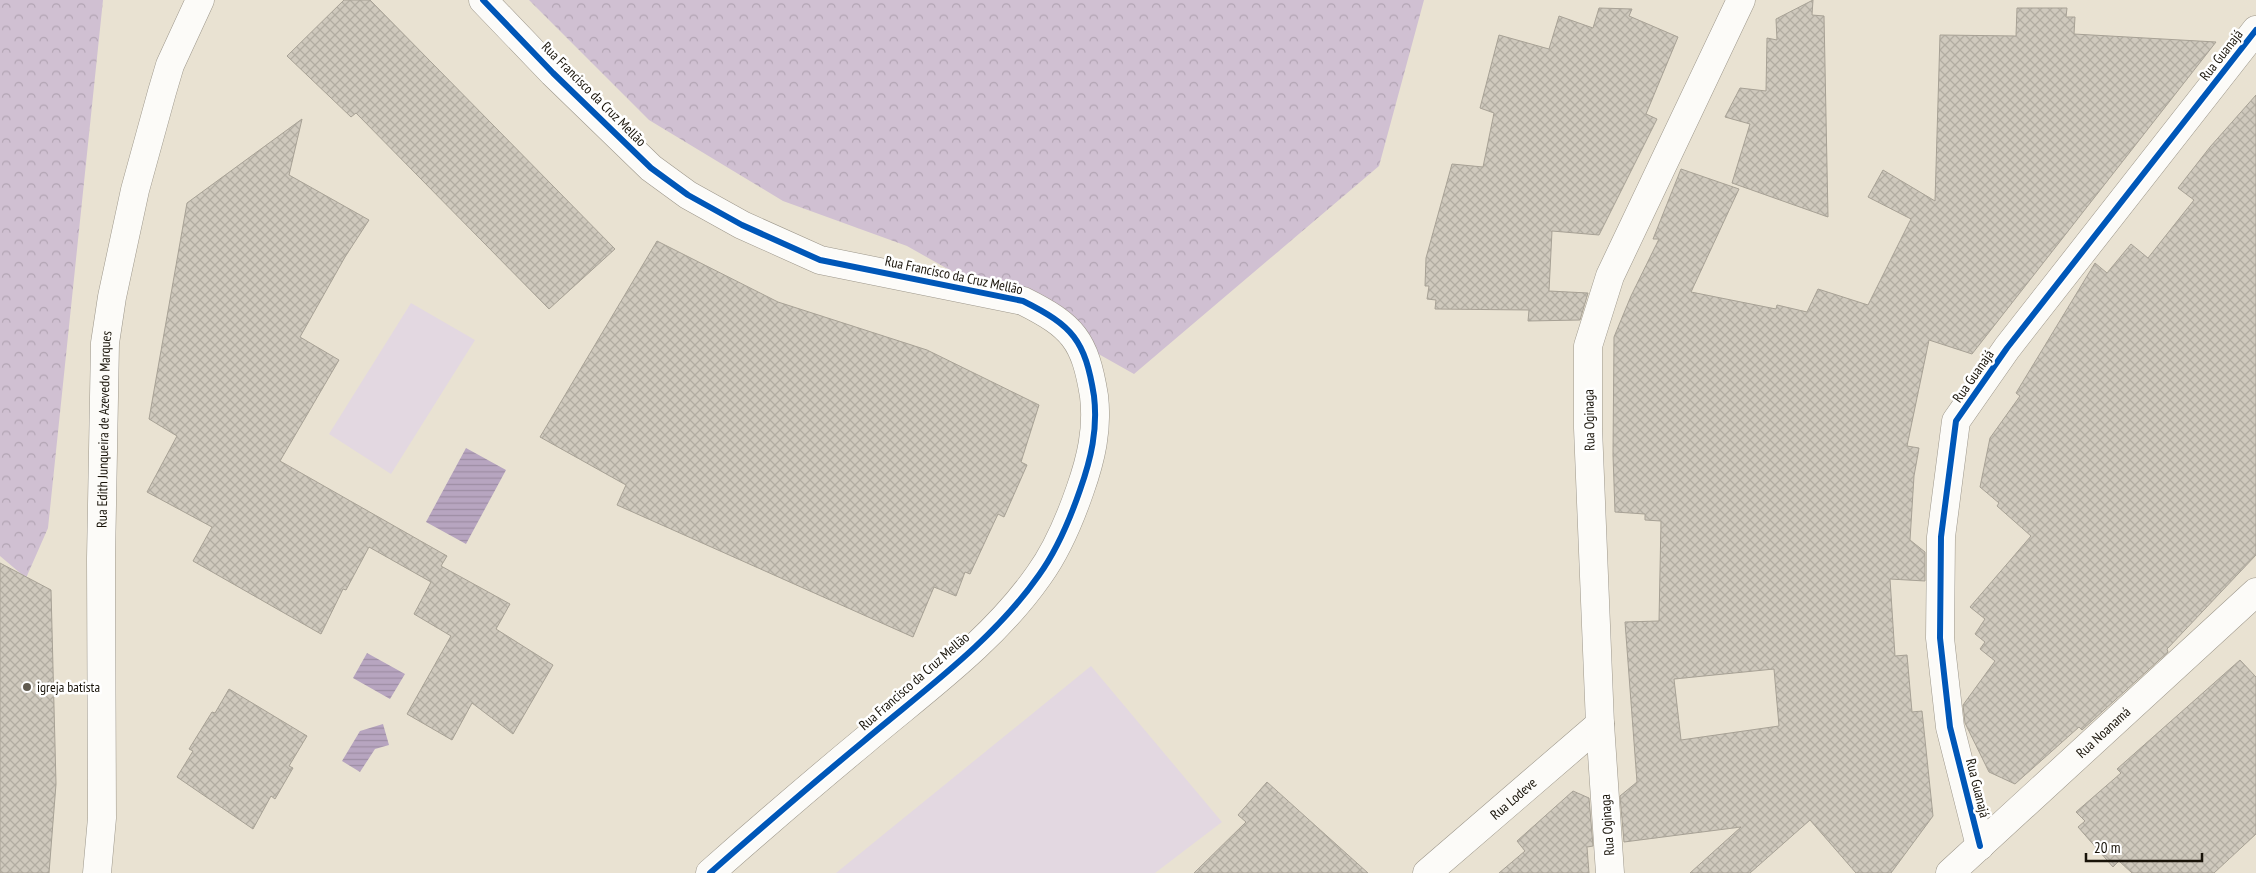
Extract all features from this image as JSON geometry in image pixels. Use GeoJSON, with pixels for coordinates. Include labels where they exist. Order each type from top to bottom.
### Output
{"type":"FeatureCollection","features":[{"type":"Feature","properties":{"kind":"street","name":"Rua Edith Junqueira de Azevedo Marques"},"geometry":{"type":"LineString","coordinates":[[97,873],[102,818],[100,559],[105,343],[135,190],[170,65],[200,0]]}},
{"type":"Feature","properties":{"kind":"street","name":"Rua Francisco da Cruz Mellão"},"geometry":{"type":"LineString","coordinates":[[483,0],[553,73],[650,168],[688,195],[742,225],[820,260],[1023,301],[1051,315],[1072,332],[1084,353],[1092,382],[1095,436],[1088,470],[1070,519],[1039,575],[1006,616],[958,662],[710,873]]}},
{"type":"Feature","properties":{"kind":"street","name":"Rua Oginaga"},"geometry":{"type":"LineString","coordinates":[[1610,873],[1600,724],[1588,428],[1588,346],[1610,276],[1741,0]]}},
{"type":"Feature","properties":{"kind":"street","name":"Rua Guanajá"},"geometry":{"type":"LineString","coordinates":[[1980,846],[1950,727],[1940,638],[1941,537],[1956,421],[2007,348],[2256,30]]}},
{"type":"Feature","properties":{"kind":"street","name":"Rua Noanamá"},"geometry":{"type":"LineString","coordinates":[[1950,873],[2256,592]]}},
{"type":"Feature","properties":{"kind":"street","name":"Rua Lodeve"},"geometry":{"type":"LineString","coordinates":[[1427,873],[1600,724]]}},
{"type":"Feature","properties":{"kind":"green space"},"geometry":{"type":"Polygon","coordinates":[[[0,0],[103,0],[48,528],[26,578],[0,556],[0,0]]]}},
{"type":"Feature","properties":{"kind":"green space"},"geometry":{"type":"Polygon","coordinates":[[[529,0],[1424,0],[1379,166],[1134,374],[907,246],[783,201],[649,120],[529,0]]]}},
{"type":"Feature","properties":{"kind":"shaded area"},"geometry":{"type":"Polygon","coordinates":[[[411,303],[475,340],[391,474],[329,434],[411,303]]]}},
{"type":"Feature","properties":{"kind":"shaded area"},"geometry":{"type":"Polygon","coordinates":[[[466,448],[506,470],[466,544],[426,522],[466,448]]]}},
{"type":"Feature","properties":{"kind":"shaded area"},"geometry":{"type":"Polygon","coordinates":[[[367,653],[405,674],[390,699],[353,678],[367,653]]]}},
{"type":"Feature","properties":{"kind":"shaded area"},"geometry":{"type":"Polygon","coordinates":[[[1091,666],[1222,822],[1155,873],[836,873],[1091,666]]]}},
{"type":"Feature","properties":{"kind":"shaded area"},"geometry":{"type":"Polygon","coordinates":[[[383,724],[389,745],[375,749],[360,772],[342,761],[360,731],[383,724]]]}},
{"type":"Feature","properties":{"kind":"building"},"geometry":{"type":"Polygon","coordinates":[[[344,0],[370,0],[615,249],[549,309],[356,113],[351,117],[287,56],[344,0]]]}},
{"type":"Feature","properties":{"kind":"building"},"geometry":{"type":"Polygon","coordinates":[[[1813,0],[1812,15],[1824,16],[1828,217],[1732,183],[1750,124],[1725,117],[1740,88],[1766,91],[1767,38],[1777,40],[1776,19],[1813,0]]]}},
{"type":"Feature","properties":{"kind":"building"},"geometry":{"type":"Polygon","coordinates":[[[1599,8],[1632,9],[1629,16],[1678,37],[1646,114],[1657,119],[1599,235],[1552,231],[1549,291],[1588,293],[1580,320],[1528,321],[1529,310],[1435,309],[1436,300],[1427,299],[1429,286],[1425,286],[1426,258],[1452,164],[1483,167],[1494,113],[1480,108],[1499,35],[1549,49],[1559,16],[1593,28],[1599,8]]]}},
{"type":"Feature","properties":{"kind":"building"},"geometry":{"type":"Polygon","coordinates":[[[2017,8],[2067,8],[2066,17],[2075,17],[2074,34],[2216,42],[1972,354],[1929,340],[1907,446],[1919,448],[1914,476],[1910,540],[1925,552],[1925,581],[1890,579],[1895,656],[1907,655],[1912,712],[1922,711],[1933,816],[1891,873],[1856,873],[1810,820],[1750,873],[1690,873],[1741,827],[1624,842],[1620,796],[1637,782],[1625,622],[1659,621],[1661,521],[1645,520],[1645,514],[1615,512],[1613,455],[1614,337],[1631,296],[1659,239],[1653,239],[1681,169],[1739,189],[1691,292],[1776,309],[1777,305],[1807,312],[1818,289],[1868,305],[1911,219],[1868,197],[1883,170],[1935,201],[1940,35],[2016,36],[2017,8]],[[1774,669],[1674,679],[1681,740],[1779,726],[1774,669]]]}},
{"type":"Feature","properties":{"kind":"building"},"geometry":{"type":"Polygon","coordinates":[[[2256,95],[2256,555],[2167,649],[2168,652],[2082,730],[2079,727],[2015,784],[1989,772],[1965,723],[1963,705],[1995,661],[1980,649],[1985,642],[1975,634],[1985,619],[1970,607],[2031,536],[1997,506],[1999,503],[1980,487],[1990,438],[2020,396],[2016,393],[2095,263],[2107,273],[2131,244],[2148,258],[2194,200],[2178,188],[2210,147],[2256,95]]]}},
{"type":"Feature","properties":{"kind":"building"},"geometry":{"type":"Polygon","coordinates":[[[302,119],[289,175],[369,220],[345,257],[300,337],[339,360],[280,461],[447,556],[441,566],[510,604],[496,629],[553,665],[513,734],[472,703],[452,740],[407,714],[451,636],[414,614],[431,582],[369,547],[346,590],[343,589],[321,634],[193,561],[212,527],[147,492],[177,436],[149,419],[187,203],[302,119]]]}},
{"type":"Feature","properties":{"kind":"building"},"geometry":{"type":"Polygon","coordinates":[[[657,241],[778,302],[927,350],[1039,405],[1021,462],[1027,465],[1004,517],[998,514],[970,574],[965,572],[956,596],[934,587],[913,637],[617,505],[626,485],[540,437],[657,241]]]}},
{"type":"Feature","properties":{"kind":"building","name":"igreja batista"},"geometry":{"type":"Polygon","coordinates":[[[0,563],[51,590],[56,784],[49,873],[0,873],[0,563]]]}},
{"type":"Feature","properties":{"kind":"building"},"geometry":{"type":"Polygon","coordinates":[[[2240,660],[2256,677],[2256,834],[2214,873],[2132,873],[2119,861],[2113,867],[2078,827],[2085,821],[2076,812],[2121,773],[2117,769],[2240,660]]]}},
{"type":"Feature","properties":{"kind":"building"},"geometry":{"type":"Polygon","coordinates":[[[229,689],[307,736],[289,766],[293,768],[275,799],[271,796],[253,829],[177,777],[193,751],[189,749],[212,712],[215,713],[229,689]]]}},
{"type":"Feature","properties":{"kind":"building"},"geometry":{"type":"Polygon","coordinates":[[[1267,782],[1368,873],[1194,873],[1246,822],[1238,815],[1267,782]]]}},
{"type":"Feature","properties":{"kind":"building"},"geometry":{"type":"Polygon","coordinates":[[[1573,791],[1589,798],[1593,846],[1587,847],[1589,873],[1499,873],[1525,851],[1517,841],[1573,791]]]}},
{"type":"Feature","properties":{"kind":"cycle path"},"geometry":{"type":"LineString","coordinates":[[483,0],[553,73],[651,168],[688,195],[742,225],[820,260],[1023,301],[1065,327],[1081,348],[1086,361],[1094,396],[1093,444],[1072,512],[1057,545],[1039,575],[1001,622],[957,664],[710,873]]}},
{"type":"Feature","properties":{"kind":"cycle path"},"geometry":{"type":"LineString","coordinates":[[1980,846],[1950,727],[1940,638],[1941,537],[1956,421],[2007,348],[2256,30]]}},
{"type":"Feature","properties":{"kind":"place","name":"igreja batista"},"geometry":{"type":"Point","coordinates":[27,687]}}]}
